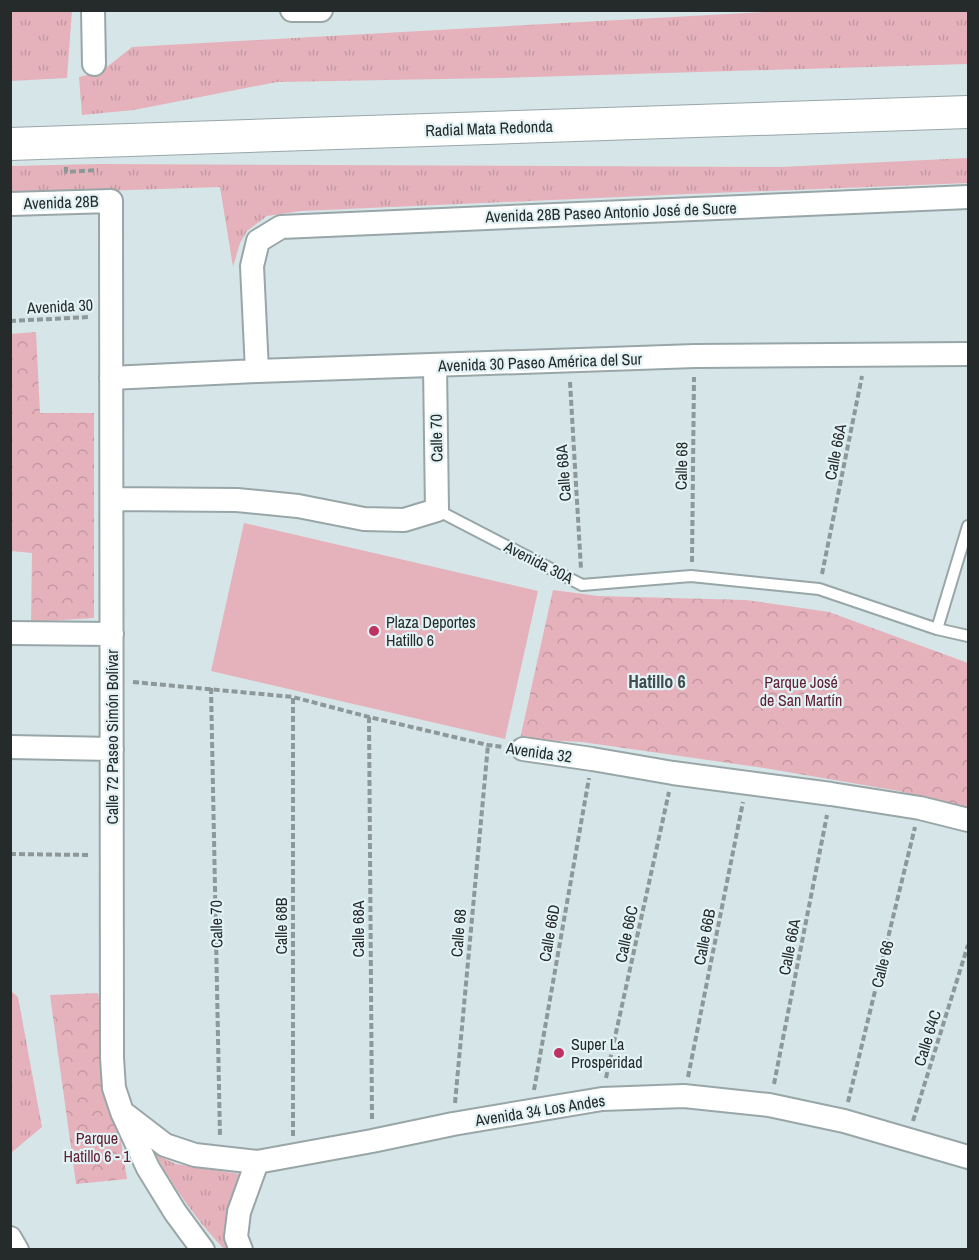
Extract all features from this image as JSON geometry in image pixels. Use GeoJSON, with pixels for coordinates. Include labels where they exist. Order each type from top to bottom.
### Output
{"type":"FeatureCollection","features":[{"type":"Feature","properties":{"kind":"main road","name":"Radial Mata Redonda"},"geometry":{"type":"LineString","coordinates":[[24,144],[969,112]]}},
{"type":"Feature","properties":{"kind":"street"},"geometry":{"type":"LineString","coordinates":[[93,10],[94,64]]}},
{"type":"Feature","properties":{"kind":"street"},"geometry":{"type":"LineString","coordinates":[[292,10],[321,10]]}},
{"type":"Feature","properties":{"kind":"street","name":"Avenida 28B Paseo Antonio José de Sucre"},"geometry":{"type":"LineString","coordinates":[[257,371],[252,266],[258,241],[281,227],[969,197]]}},
{"type":"Feature","properties":{"kind":"street","name":"Avenida 28B"},"geometry":{"type":"LineString","coordinates":[[10,204],[111,201]]}},
{"type":"Feature","properties":{"kind":"street","name":"Calle 72 Paseo Simón Bolívar"},"geometry":{"type":"LineString","coordinates":[[111,201],[112,1058],[114,1088],[122,1112],[148,1168],[175,1212],[203,1250]]}},
{"type":"Feature","properties":{"kind":"street","name":"Avenida 30 Paseo América del Sur"},"geometry":{"type":"LineString","coordinates":[[111,378],[694,356],[969,354]]}},
{"type":"Feature","properties":{"kind":"street","name":"Calle 70"},"geometry":{"type":"LineString","coordinates":[[435,366],[436,510]]}},
{"type":"Feature","properties":{"kind":"street"},"geometry":{"type":"LineString","coordinates":[[112,499],[237,500],[298,506],[364,519],[404,520],[436,510]]}},
{"type":"Feature","properties":{"kind":"street"},"geometry":{"type":"LineString","coordinates":[[10,633],[112,634]]}},
{"type":"Feature","properties":{"kind":"street"},"geometry":{"type":"LineString","coordinates":[[10,747],[111,749]]}},
{"type":"Feature","properties":{"kind":"street","name":"Avenida 32"},"geometry":{"type":"LineString","coordinates":[[523,750],[831,794],[920,808],[969,820]]}},
{"type":"Feature","properties":{"kind":"street","name":"Avenida 34 Los Andes"},"geometry":{"type":"LineString","coordinates":[[122,1112],[165,1145],[195,1155],[257,1162],[453,1124],[602,1099],[684,1096],[770,1105],[844,1120],[969,1157]]}},
{"type":"Feature","properties":{"kind":"street"},"geometry":{"type":"LineString","coordinates":[[241,1250],[236,1237],[239,1212],[257,1162]]}},
{"type":"Feature","properties":{"kind":"street"},"geometry":{"type":"LineString","coordinates":[[10,1238],[17,1250]]}},
{"type":"Feature","properties":{"kind":"lane","name":"Avenida 30A"},"geometry":{"type":"LineString","coordinates":[[436,510],[582,585],[692,576],[819,590],[937,629],[969,636]]}},
{"type":"Feature","properties":{"kind":"lane"},"geometry":{"type":"LineString","coordinates":[[937,629],[969,526]]}},
{"type":"Feature","properties":{"kind":"path","name":"Avenida 30"},"geometry":{"type":"LineString","coordinates":[[10,321],[111,315]]}},
{"type":"Feature","properties":{"kind":"path","name":"Calle 66A"},"geometry":{"type":"LineString","coordinates":[[819,590],[866,354]]}},
{"type":"Feature","properties":{"kind":"path","name":"Calle 68"},"geometry":{"type":"LineString","coordinates":[[692,576],[694,356]]}},
{"type":"Feature","properties":{"kind":"path","name":"Calle 68A"},"geometry":{"type":"LineString","coordinates":[[568,360],[582,585]]}},
{"type":"Feature","properties":{"kind":"path","name":"Avenida 32"},"geometry":{"type":"LineString","coordinates":[[111,680],[293,697],[488,745],[523,750]]}},
{"type":"Feature","properties":{"kind":"path","name":"Calle 70"},"geometry":{"type":"LineString","coordinates":[[211,688],[221,1159]]}},
{"type":"Feature","properties":{"kind":"path","name":"Calle 68B"},"geometry":{"type":"LineString","coordinates":[[293,697],[293,1155]]}},
{"type":"Feature","properties":{"kind":"path","name":"Calle 68A"},"geometry":{"type":"LineString","coordinates":[[369,717],[372,1141]]}},
{"type":"Feature","properties":{"kind":"path","name":"Calle 68"},"geometry":{"type":"LineString","coordinates":[[453,1124],[488,745]]}},
{"type":"Feature","properties":{"kind":"path","name":"Calle 66D"},"geometry":{"type":"LineString","coordinates":[[530,1111],[592,759]]}},
{"type":"Feature","properties":{"kind":"path","name":"Calle 66C"},"geometry":{"type":"LineString","coordinates":[[602,1099],[673,773]]}},
{"type":"Feature","properties":{"kind":"path","name":"Calle 66B"},"geometry":{"type":"LineString","coordinates":[[684,1096],[746,783]]}},
{"type":"Feature","properties":{"kind":"path","name":"Calle 66A"},"geometry":{"type":"LineString","coordinates":[[770,1105],[831,794]]}},
{"type":"Feature","properties":{"kind":"path","name":"Calle 66"},"geometry":{"type":"LineString","coordinates":[[844,1120],[920,808]]}},
{"type":"Feature","properties":{"kind":"path"},"geometry":{"type":"LineString","coordinates":[[10,854],[112,855]]}},
{"type":"Feature","properties":{"kind":"path","name":"Calle 64C"},"geometry":{"type":"LineString","coordinates":[[908,1139],[969,945]]}},
{"type":"Feature","properties":{"kind":"green space"},"geometry":{"type":"Polygon","coordinates":[[[10,11],[72,11],[67,78],[11,81],[10,11]]]}},
{"type":"Feature","properties":{"kind":"green space"},"geometry":{"type":"Polygon","coordinates":[[[780,11],[968,11],[968,64],[500,78],[277,82],[134,110],[82,115],[79,77],[102,71],[132,47],[780,11]]]}},
{"type":"Feature","properties":{"kind":"green space"},"geometry":{"type":"Polygon","coordinates":[[[968,158],[968,183],[301,211],[267,216],[247,231],[240,243],[233,267],[220,187],[11,194],[10,166],[99,164],[781,167],[968,158]]]}},
{"type":"Feature","properties":{"kind":"green space"},"geometry":{"type":"Polygon","coordinates":[[[36,332],[40,413],[94,413],[94,618],[31,622],[32,553],[11,551],[10,334],[36,332]]]}},
{"type":"Feature","properties":{"kind":"green space","name":"Plaza Deportes Hatillo 6"},"geometry":{"type":"Polygon","coordinates":[[[244,523],[538,591],[505,739],[211,671],[244,523]]]}},
{"type":"Feature","properties":{"kind":"green space","name":"Parque José de San Martín"},"geometry":{"type":"Polygon","coordinates":[[[553,590],[598,596],[746,600],[829,612],[968,663],[968,808],[899,791],[764,768],[582,742],[520,739],[553,590]]]}},
{"type":"Feature","properties":{"kind":"green space"},"geometry":{"type":"Polygon","coordinates":[[[11,991],[18,997],[42,1127],[11,1153],[11,991]]]}},
{"type":"Feature","properties":{"kind":"green space","name":"Parque Hatillo 6 - 1"},"geometry":{"type":"Polygon","coordinates":[[[98,993],[127,1179],[76,1184],[50,995],[98,993]]]}},
{"type":"Feature","properties":{"kind":"green space"},"geometry":{"type":"Polygon","coordinates":[[[155,1154],[176,1164],[246,1175],[237,1249],[222,1247],[212,1236],[186,1203],[155,1154]]]}},
{"type":"Feature","properties":{"kind":"place","name":"Plaza Deportes Hatillo 6"},"geometry":{"type":"Point","coordinates":[374,631]}},
{"type":"Feature","properties":{"kind":"place","name":"Super La Prosperidad"},"geometry":{"type":"Point","coordinates":[559,1053]}},
{"type":"Feature","properties":{"kind":"district","name":"Hatillo 6"},"geometry":{"type":"Point","coordinates":[657,682]}}]}
